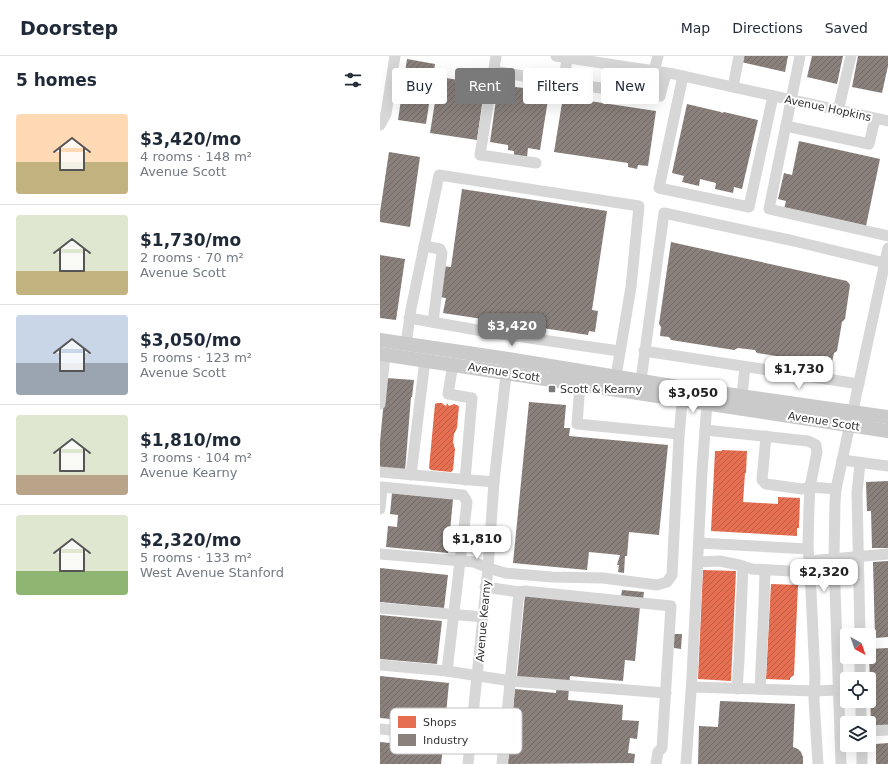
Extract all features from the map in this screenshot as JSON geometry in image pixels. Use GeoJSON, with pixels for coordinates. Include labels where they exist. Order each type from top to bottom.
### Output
{"type":"FeatureCollection","features":[{"type":"Feature","properties":{"kind":"main road","name":"Avenue Scott"},"geometry":{"type":"LineString","coordinates":[[380,340],[406,344],[507,366],[580,384],[683,394],[742,395],[888,417]]}},
{"type":"Feature","properties":{"kind":"main road","name":"Avenue Scott"},"geometry":{"type":"LineString","coordinates":[[382,354],[453,364],[507,366],[616,376],[641,380],[707,403],[888,431]]}},
{"type":"Feature","properties":{"kind":"street"},"geometry":{"type":"LineString","coordinates":[[380,125],[386,114],[384,100],[395,56]]}},
{"type":"Feature","properties":{"kind":"street"},"geometry":{"type":"LineString","coordinates":[[494,68],[496,56]]}},
{"type":"Feature","properties":{"kind":"street"},"geometry":{"type":"LineString","coordinates":[[655,68],[658,56]]}},
{"type":"Feature","properties":{"kind":"street"},"geometry":{"type":"LineString","coordinates":[[734,87],[739,56]]}},
{"type":"Feature","properties":{"kind":"street"},"geometry":{"type":"LineString","coordinates":[[800,56],[769,208],[888,236]]}},
{"type":"Feature","properties":{"kind":"street"},"geometry":{"type":"LineString","coordinates":[[838,111],[851,56]]}},
{"type":"Feature","properties":{"kind":"street"},"geometry":{"type":"LineString","coordinates":[[562,57],[564,83],[660,96],[666,73]]}},
{"type":"Feature","properties":{"kind":"street","name":"Avenue Hopkins"},"geometry":{"type":"LineString","coordinates":[[562,57],[634,68]]}},
{"type":"Feature","properties":{"kind":"street","name":"Avenue Hopkins"},"geometry":{"type":"LineString","coordinates":[[659,72],[888,121]]}},
{"type":"Feature","properties":{"kind":"street"},"geometry":{"type":"LineString","coordinates":[[683,76],[659,188],[749,207],[773,96]]}},
{"type":"Feature","properties":{"kind":"street"},"geometry":{"type":"LineString","coordinates":[[488,104],[480,155],[536,163]]}},
{"type":"Feature","properties":{"kind":"street"},"geometry":{"type":"LineString","coordinates":[[786,126],[869,144],[875,119]]}},
{"type":"Feature","properties":{"kind":"street"},"geometry":{"type":"LineString","coordinates":[[406,344],[409,318],[439,176],[639,206],[631,287],[616,376]]}},
{"type":"Feature","properties":{"kind":"street"},"geometry":{"type":"LineString","coordinates":[[641,380],[664,213],[794,241],[885,263]]}},
{"type":"Feature","properties":{"kind":"street"},"geometry":{"type":"LineString","coordinates":[[424,246],[440,249],[442,253],[433,322]]}},
{"type":"Feature","properties":{"kind":"street"},"geometry":{"type":"LineString","coordinates":[[841,716],[838,690],[834,558],[834,509],[836,489],[858,384],[885,276],[885,263],[888,250]]}},
{"type":"Feature","properties":{"kind":"street"},"geometry":{"type":"LineString","coordinates":[[409,318],[494,333],[619,351]]}},
{"type":"Feature","properties":{"kind":"street"},"geometry":{"type":"LineString","coordinates":[[644,351],[858,384]]}},
{"type":"Feature","properties":{"kind":"street"},"geometry":{"type":"LineString","coordinates":[[380,404],[382,354]]}},
{"type":"Feature","properties":{"kind":"street"},"geometry":{"type":"LineString","coordinates":[[412,475],[424,360]]}},
{"type":"Feature","properties":{"kind":"street"},"geometry":{"type":"LineString","coordinates":[[453,364],[448,394],[472,398],[465,480]]}},
{"type":"Feature","properties":{"kind":"street","name":"Avenue Kearny"},"geometry":{"type":"LineString","coordinates":[[474,708],[488,568],[494,482],[507,366]]}},
{"type":"Feature","properties":{"kind":"street"},"geometry":{"type":"LineString","coordinates":[[742,395],[746,367]]}},
{"type":"Feature","properties":{"kind":"street"},"geometry":{"type":"LineString","coordinates":[[580,384],[577,424],[679,434]]}},
{"type":"Feature","properties":{"kind":"street"},"geometry":{"type":"LineString","coordinates":[[380,554],[474,562],[505,573],[603,578],[657,585],[667,582],[672,576],[679,434],[683,394]]}},
{"type":"Feature","properties":{"kind":"street"},"geometry":{"type":"LineString","coordinates":[[686,764],[692,687],[707,403]]}},
{"type":"Feature","properties":{"kind":"street"},"geometry":{"type":"LineString","coordinates":[[705,430],[808,441],[816,445],[817,452],[810,487],[809,561],[818,764]]}},
{"type":"Feature","properties":{"kind":"street"},"geometry":{"type":"LineString","coordinates":[[766,436],[762,480],[766,484],[802,489],[810,487],[836,489]]}},
{"type":"Feature","properties":{"kind":"street"},"geometry":{"type":"LineString","coordinates":[[842,460],[888,466]]}},
{"type":"Feature","properties":{"kind":"street"},"geometry":{"type":"LineString","coordinates":[[860,463],[857,493],[860,628]]}},
{"type":"Feature","properties":{"kind":"street"},"geometry":{"type":"LineString","coordinates":[[380,472],[494,482]]}},
{"type":"Feature","properties":{"kind":"street"},"geometry":{"type":"LineString","coordinates":[[380,509],[382,487],[463,495],[467,502],[447,671]]}},
{"type":"Feature","properties":{"kind":"street"},"geometry":{"type":"LineString","coordinates":[[699,543],[809,561]]}},
{"type":"Feature","properties":{"kind":"street"},"geometry":{"type":"LineString","coordinates":[[698,562],[720,562],[752,569],[765,570],[809,561],[888,554]]}},
{"type":"Feature","properties":{"kind":"street"},"geometry":{"type":"LineString","coordinates":[[736,689],[739,661],[743,566]]}},
{"type":"Feature","properties":{"kind":"street"},"geometry":{"type":"LineString","coordinates":[[760,689],[765,570]]}},
{"type":"Feature","properties":{"kind":"street"},"geometry":{"type":"LineString","coordinates":[[485,587],[519,592],[671,606],[662,748],[658,752],[656,764]]}},
{"type":"Feature","properties":{"kind":"street"},"geometry":{"type":"LineString","coordinates":[[508,708],[519,592]]}},
{"type":"Feature","properties":{"kind":"street"},"geometry":{"type":"LineString","coordinates":[[380,608],[483,617]]}},
{"type":"Feature","properties":{"kind":"street"},"geometry":{"type":"LineString","coordinates":[[380,665],[447,671],[511,681],[666,693]]}},
{"type":"Feature","properties":{"kind":"street"},"geometry":{"type":"LineString","coordinates":[[692,687],[814,691],[838,690]]}},
{"type":"Feature","properties":{"kind":"street"},"geometry":{"type":"LineString","coordinates":[[380,729],[390,730]]}},
{"type":"Feature","properties":{"kind":"street"},"geometry":{"type":"LineString","coordinates":[[876,731],[888,730]]}},
{"type":"Feature","properties":{"kind":"street"},"geometry":{"type":"LineString","coordinates":[[841,764],[842,752]]}},
{"type":"Feature","properties":{"kind":"street"},"geometry":{"type":"LineString","coordinates":[[862,752],[862,764]]}},
{"type":"Feature","properties":{"kind":"street","name":"Avenue Kearny"},"geometry":{"type":"LineString","coordinates":[[468,764],[469,754]]}},
{"type":"Feature","properties":{"kind":"street"},"geometry":{"type":"LineString","coordinates":[[502,764],[503,754]]}},
{"type":"Feature","properties":{"kind":"building: Shops"},"geometry":{"type":"Polygon","coordinates":[[[442,403],[446,406],[447,403],[449,406],[454,404],[459,406],[457,428],[454,434],[453,442],[455,449],[453,470],[451,472],[431,470],[429,468],[435,404],[442,403]]]}},
{"type":"Feature","properties":{"kind":"building: Shops"},"geometry":{"type":"Polygon","coordinates":[[[715,451],[747,451],[743,502],[778,504],[778,497],[800,498],[799,528],[797,528],[797,536],[711,531],[715,451]]]}},
{"type":"Feature","properties":{"kind":"building: Shops"},"geometry":{"type":"Polygon","coordinates":[[[703,570],[736,571],[731,681],[698,679],[703,570]]]}},
{"type":"Feature","properties":{"kind":"building: Shops"},"geometry":{"type":"Polygon","coordinates":[[[771,584],[798,585],[794,675],[790,678],[790,680],[766,679],[771,584]]]}},
{"type":"Feature","properties":{"kind":"building: Industry"},"geometry":{"type":"Polygon","coordinates":[[[743,56],[788,56],[785,72],[741,62],[743,56]]]}},
{"type":"Feature","properties":{"kind":"building: Industry"},"geometry":{"type":"Polygon","coordinates":[[[812,56],[843,56],[837,84],[807,77],[812,56]]]}},
{"type":"Feature","properties":{"kind":"building: Industry"},"geometry":{"type":"Polygon","coordinates":[[[858,56],[888,56],[888,66],[882,93],[852,87],[858,56]]]}},
{"type":"Feature","properties":{"kind":"building: Industry"},"geometry":{"type":"Polygon","coordinates":[[[407,59],[435,64],[434,68],[406,68],[407,59]]]}},
{"type":"Feature","properties":{"kind":"building: Industry"},"geometry":{"type":"Polygon","coordinates":[[[447,78],[455,79],[455,104],[482,104],[477,140],[430,133],[435,104],[447,104],[447,78]]]}},
{"type":"Feature","properties":{"kind":"building: Industry"},"geometry":{"type":"Polygon","coordinates":[[[515,87],[523,88],[523,104],[547,104],[540,150],[528,148],[527,157],[514,155],[514,151],[508,150],[508,145],[490,142],[495,104],[515,104],[515,87]]]}},
{"type":"Feature","properties":{"kind":"building: Industry"},"geometry":{"type":"Polygon","coordinates":[[[593,102],[601,103],[601,104],[656,111],[648,166],[638,165],[637,169],[628,167],[628,163],[554,152],[562,104],[593,104],[593,102]]]}},
{"type":"Feature","properties":{"kind":"building: Industry"},"geometry":{"type":"Polygon","coordinates":[[[400,104],[429,104],[426,124],[398,120],[400,104]]]}},
{"type":"Feature","properties":{"kind":"building: Industry"},"geometry":{"type":"Polygon","coordinates":[[[687,104],[758,120],[742,189],[734,187],[733,193],[715,189],[716,183],[700,179],[699,186],[682,182],[684,176],[672,173],[687,104]]]}},
{"type":"Feature","properties":{"kind":"building: Industry"},"geometry":{"type":"Polygon","coordinates":[[[799,141],[880,159],[866,226],[784,209],[786,201],[778,199],[784,173],[792,175],[799,141]]]}},
{"type":"Feature","properties":{"kind":"building: Industry"},"geometry":{"type":"Polygon","coordinates":[[[389,152],[420,157],[410,227],[380,222],[380,212],[389,152]]]}},
{"type":"Feature","properties":{"kind":"building: Industry"},"geometry":{"type":"Polygon","coordinates":[[[462,189],[607,211],[592,310],[598,311],[595,332],[589,331],[588,335],[443,313],[446,298],[439,297],[443,266],[451,267],[462,189]]]}},
{"type":"Feature","properties":{"kind":"building: Industry"},"geometry":{"type":"Polygon","coordinates":[[[671,242],[847,281],[850,285],[845,319],[842,322],[837,351],[834,353],[832,362],[824,360],[820,363],[757,353],[755,350],[738,348],[734,350],[671,340],[669,337],[660,336],[661,327],[659,324],[671,242]]]}},
{"type":"Feature","properties":{"kind":"building: Industry"},"geometry":{"type":"Polygon","coordinates":[[[380,255],[405,259],[396,320],[380,318],[380,255]]]}},
{"type":"Feature","properties":{"kind":"building: Industry"},"geometry":{"type":"Polygon","coordinates":[[[386,378],[414,380],[411,397],[405,471],[380,469],[380,442],[386,378]]]}},
{"type":"Feature","properties":{"kind":"building: Industry"},"geometry":{"type":"Polygon","coordinates":[[[529,402],[566,405],[564,428],[570,428],[569,436],[668,445],[659,535],[629,532],[624,573],[618,572],[619,565],[617,565],[620,555],[589,552],[587,570],[513,563],[529,402]]]}},
{"type":"Feature","properties":{"kind":"building: Industry"},"geometry":{"type":"Polygon","coordinates":[[[888,481],[888,548],[872,548],[871,511],[867,511],[866,482],[888,481]]]}},
{"type":"Feature","properties":{"kind":"building: Industry"},"geometry":{"type":"Polygon","coordinates":[[[392,493],[453,499],[448,553],[386,547],[388,526],[397,527],[398,515],[390,514],[392,493]]]}},
{"type":"Feature","properties":{"kind":"building: Industry"},"geometry":{"type":"Polygon","coordinates":[[[888,561],[888,637],[876,638],[873,562],[888,561]]]}},
{"type":"Feature","properties":{"kind":"building: Industry"},"geometry":{"type":"Polygon","coordinates":[[[380,568],[448,575],[444,608],[380,602],[380,568]]]}},
{"type":"Feature","properties":{"kind":"building: Industry"},"geometry":{"type":"Polygon","coordinates":[[[622,590],[644,592],[643,599],[621,597],[622,590]]]}},
{"type":"Feature","properties":{"kind":"building: Industry"},"geometry":{"type":"Polygon","coordinates":[[[525,595],[640,606],[635,661],[625,660],[623,681],[570,676],[568,700],[623,705],[622,720],[639,721],[637,739],[630,738],[628,753],[635,754],[634,763],[508,764],[509,754],[522,754],[522,708],[513,708],[515,689],[556,693],[557,682],[517,678],[525,595]]]}},
{"type":"Feature","properties":{"kind":"building: Industry"},"geometry":{"type":"Polygon","coordinates":[[[380,615],[442,621],[437,664],[380,659],[380,615]]]}},
{"type":"Feature","properties":{"kind":"building: Industry"},"geometry":{"type":"Polygon","coordinates":[[[674,634],[682,634],[681,649],[674,648],[674,634]]]}},
{"type":"Feature","properties":{"kind":"building: Industry"},"geometry":{"type":"Polygon","coordinates":[[[888,648],[888,726],[876,726],[876,716],[871,716],[871,708],[876,708],[876,672],[870,672],[869,664],[876,664],[876,649],[888,648]]]}},
{"type":"Feature","properties":{"kind":"building: Industry"},"geometry":{"type":"Polygon","coordinates":[[[380,676],[449,683],[447,708],[390,708],[390,719],[380,718],[380,676]]]}},
{"type":"Feature","properties":{"kind":"building: Industry"},"geometry":{"type":"Polygon","coordinates":[[[720,701],[795,704],[793,747],[801,752],[803,764],[698,764],[699,726],[718,727],[720,701]]]}},
{"type":"Feature","properties":{"kind":"building: Industry"},"geometry":{"type":"Polygon","coordinates":[[[380,742],[390,743],[390,754],[442,754],[441,764],[380,764],[380,742]]]}},
{"type":"Feature","properties":{"kind":"building: Industry"},"geometry":{"type":"Polygon","coordinates":[[[888,743],[888,764],[876,764],[876,744],[888,743]]]}},
{"type":"Feature","properties":{"kind":"place","name":"Scott & Kearny"},"geometry":{"type":"Point","coordinates":[552,389]}}]}
